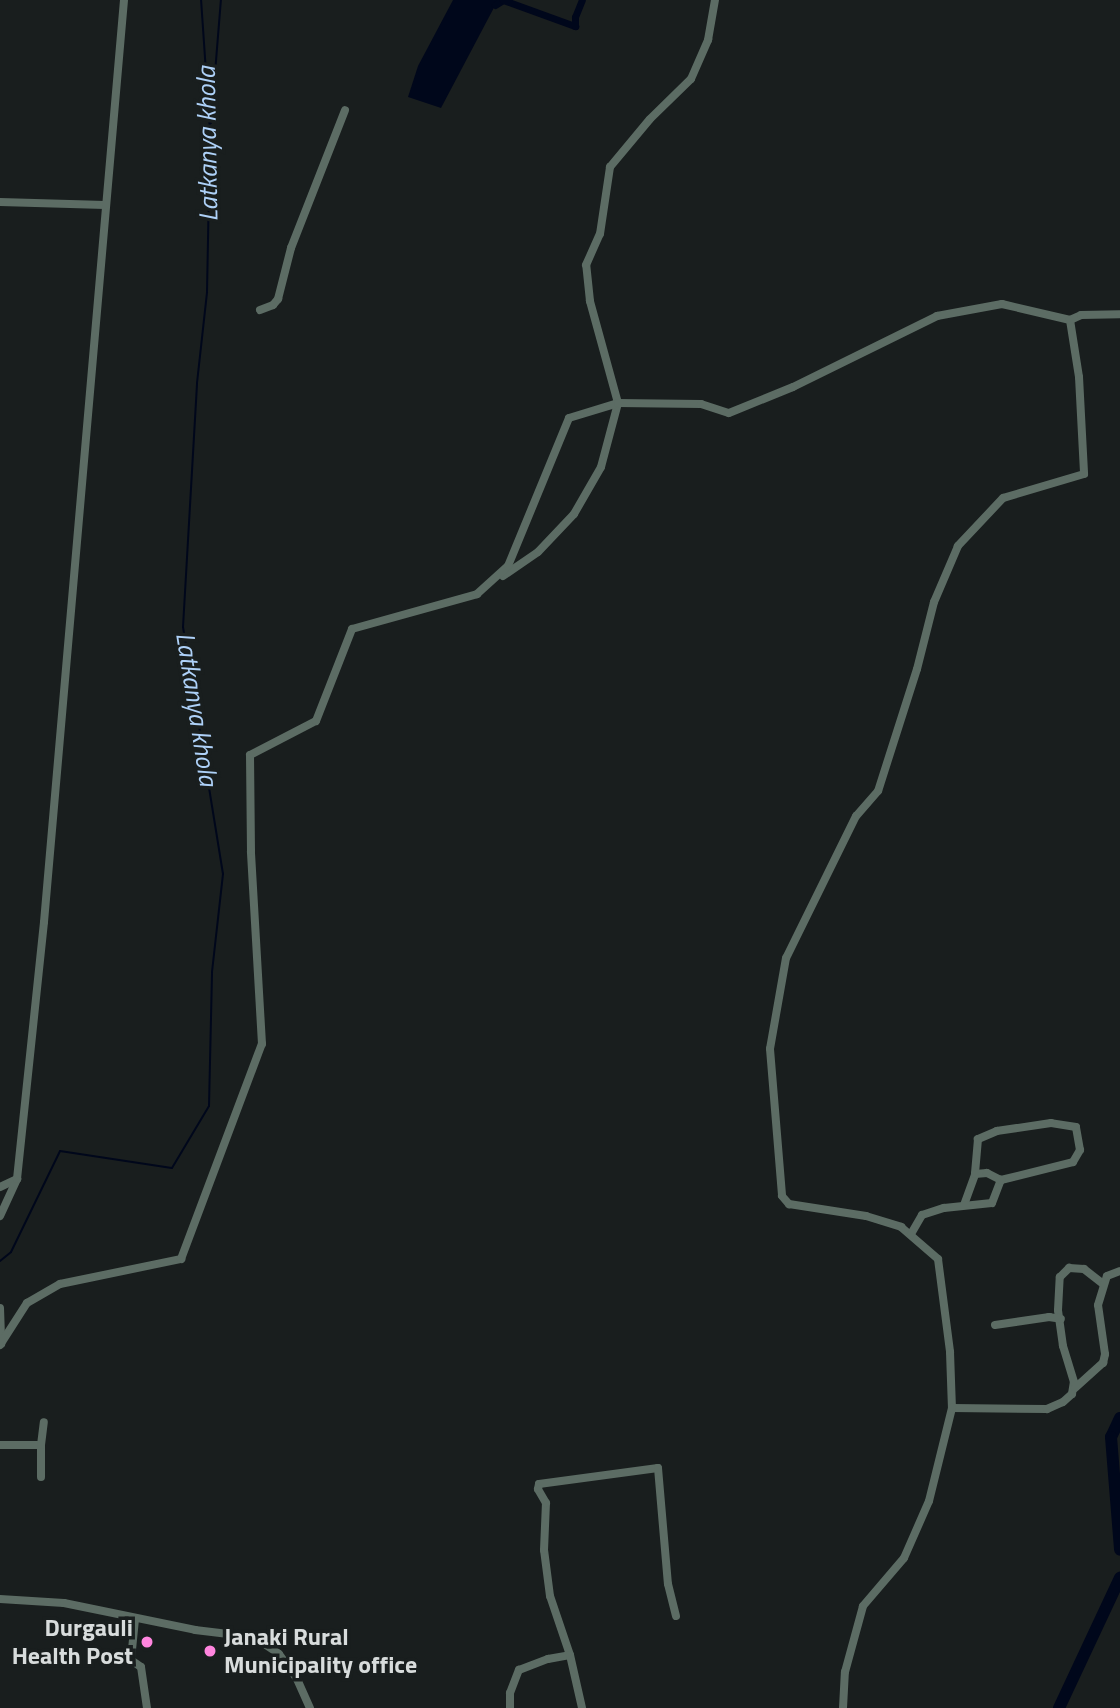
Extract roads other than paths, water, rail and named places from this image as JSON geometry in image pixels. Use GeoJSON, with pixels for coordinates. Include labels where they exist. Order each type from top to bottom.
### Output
{"type":"FeatureCollection","features":[{"type":"Feature","properties":{"kind":"street"},"geometry":{"type":"LineString","coordinates":[[0,1216],[17,1179],[44,922],[124,0]]}},
{"type":"Feature","properties":{"kind":"street"},"geometry":{"type":"LineString","coordinates":[[0,1346],[27,1303],[61,1284],[181,1259],[262,1044],[251,851],[250,755],[316,721],[352,629],[477,594],[538,552],[574,514],[601,467],[618,402],[590,301],[586,265],[600,234],[610,167],[650,119],[691,79],[708,40],[715,0]]}},
{"type":"Feature","properties":{"kind":"street"},"geometry":{"type":"LineString","coordinates":[[260,310],[273,305],[278,299],[291,248],[345,110]]}},
{"type":"Feature","properties":{"kind":"street"},"geometry":{"type":"LineString","coordinates":[[0,202],[105,205]]}},
{"type":"Feature","properties":{"kind":"street"},"geometry":{"type":"LineString","coordinates":[[477,594],[508,566],[569,418],[618,402],[701,404],[729,413],[793,387],[937,316],[1002,304],[1070,320],[1081,315],[1120,314]]}},
{"type":"Feature","properties":{"kind":"street"},"geometry":{"type":"LineString","coordinates":[[843,1708],[845,1672],[863,1606],[904,1558],[929,1501],[952,1408],[950,1352],[938,1259],[911,1234],[882,1220],[789,1204],[782,1196],[779,1188],[770,1049],[786,958],[856,816],[878,791],[917,669],[934,602],[958,546],[1003,498],[1084,474],[1079,377],[1070,320]]}},
{"type":"Feature","properties":{"kind":"street"},"geometry":{"type":"LineString","coordinates":[[964,1205],[975,1174],[978,1139],[997,1131],[1051,1122],[1076,1127],[1080,1150],[1073,1162],[1001,1180],[987,1173],[975,1174]]}},
{"type":"Feature","properties":{"kind":"street"},"geometry":{"type":"LineString","coordinates":[[0,1187],[17,1179]]}},
{"type":"Feature","properties":{"kind":"street"},"geometry":{"type":"LineString","coordinates":[[911,1234],[922,1216],[964,1205],[992,1203],[1001,1180]]}},
{"type":"Feature","properties":{"kind":"street"},"geometry":{"type":"LineString","coordinates":[[1072,1394],[1074,1382],[1063,1346],[1057,1287],[1060,1277],[1069,1268],[1084,1269],[1103,1284]]}},
{"type":"Feature","properties":{"kind":"street"},"geometry":{"type":"LineString","coordinates":[[952,1408],[1047,1409],[1072,1394],[1079,1382],[1103,1363],[1105,1354],[1098,1305],[1107,1276],[1120,1271]]}},
{"type":"Feature","properties":{"kind":"street"},"geometry":{"type":"LineString","coordinates":[[0,1308],[0,1346]]}},
{"type":"Feature","properties":{"kind":"street"},"geometry":{"type":"LineString","coordinates":[[995,1325],[1049,1317],[1060,1319]]}},
{"type":"Feature","properties":{"kind":"street"},"geometry":{"type":"LineString","coordinates":[[41,1477],[44,1422]]}},
{"type":"Feature","properties":{"kind":"street"},"geometry":{"type":"LineString","coordinates":[[0,1445],[41,1445]]}},
{"type":"Feature","properties":{"kind":"street"},"geometry":{"type":"LineString","coordinates":[[582,1708],[570,1656],[550,1597],[544,1550],[546,1503],[538,1489],[539,1484],[658,1468],[668,1584],[676,1616]]}},
{"type":"Feature","properties":{"kind":"street"},"geometry":{"type":"LineString","coordinates":[[0,1599],[64,1603],[135,1619],[254,1637],[279,1654],[297,1679],[310,1708]]}},
{"type":"Feature","properties":{"kind":"street"},"geometry":{"type":"LineString","coordinates":[[135,1619],[131,1660],[141,1667],[147,1708]]}},
{"type":"Feature","properties":{"kind":"street"},"geometry":{"type":"LineString","coordinates":[[510,1708],[510,1693],[519,1670],[548,1659],[570,1656]]}},
{"type":"Feature","properties":{"kind":"water"},"geometry":{"type":"Polygon","coordinates":[[[453,0],[498,0],[441,108],[408,97],[418,66],[453,0]]]}},
{"type":"Feature","properties":{"kind":"waterway","name":"Latkanya khola"},"geometry":{"type":"LineString","coordinates":[[0,1261],[11,1252],[60,1151],[172,1168],[209,1106],[212,972],[223,874],[183,627],[197,383],[207,292],[210,131],[201,0]]}},
{"type":"Feature","properties":{"kind":"waterway"},"geometry":{"type":"LineString","coordinates":[[211,123],[221,0]]}},
{"type":"Feature","properties":{"kind":"waterway"},"geometry":{"type":"LineString","coordinates":[[495,5],[503,0],[575,26],[575,17],[582,0]]}},
{"type":"Feature","properties":{"kind":"waterway"},"geometry":{"type":"LineString","coordinates":[[1120,1418],[1111,1437],[1120,1550]]}},
{"type":"Feature","properties":{"kind":"waterway"},"geometry":{"type":"LineString","coordinates":[[1059,1708],[1120,1578]]}},
{"type":"Feature","properties":{"kind":"place","name":"Durgauli Health Post"},"geometry":{"type":"Point","coordinates":[147,1642]}},
{"type":"Feature","properties":{"kind":"place","name":"Janaki Rural Municipality office"},"geometry":{"type":"Point","coordinates":[210,1651]}}]}
